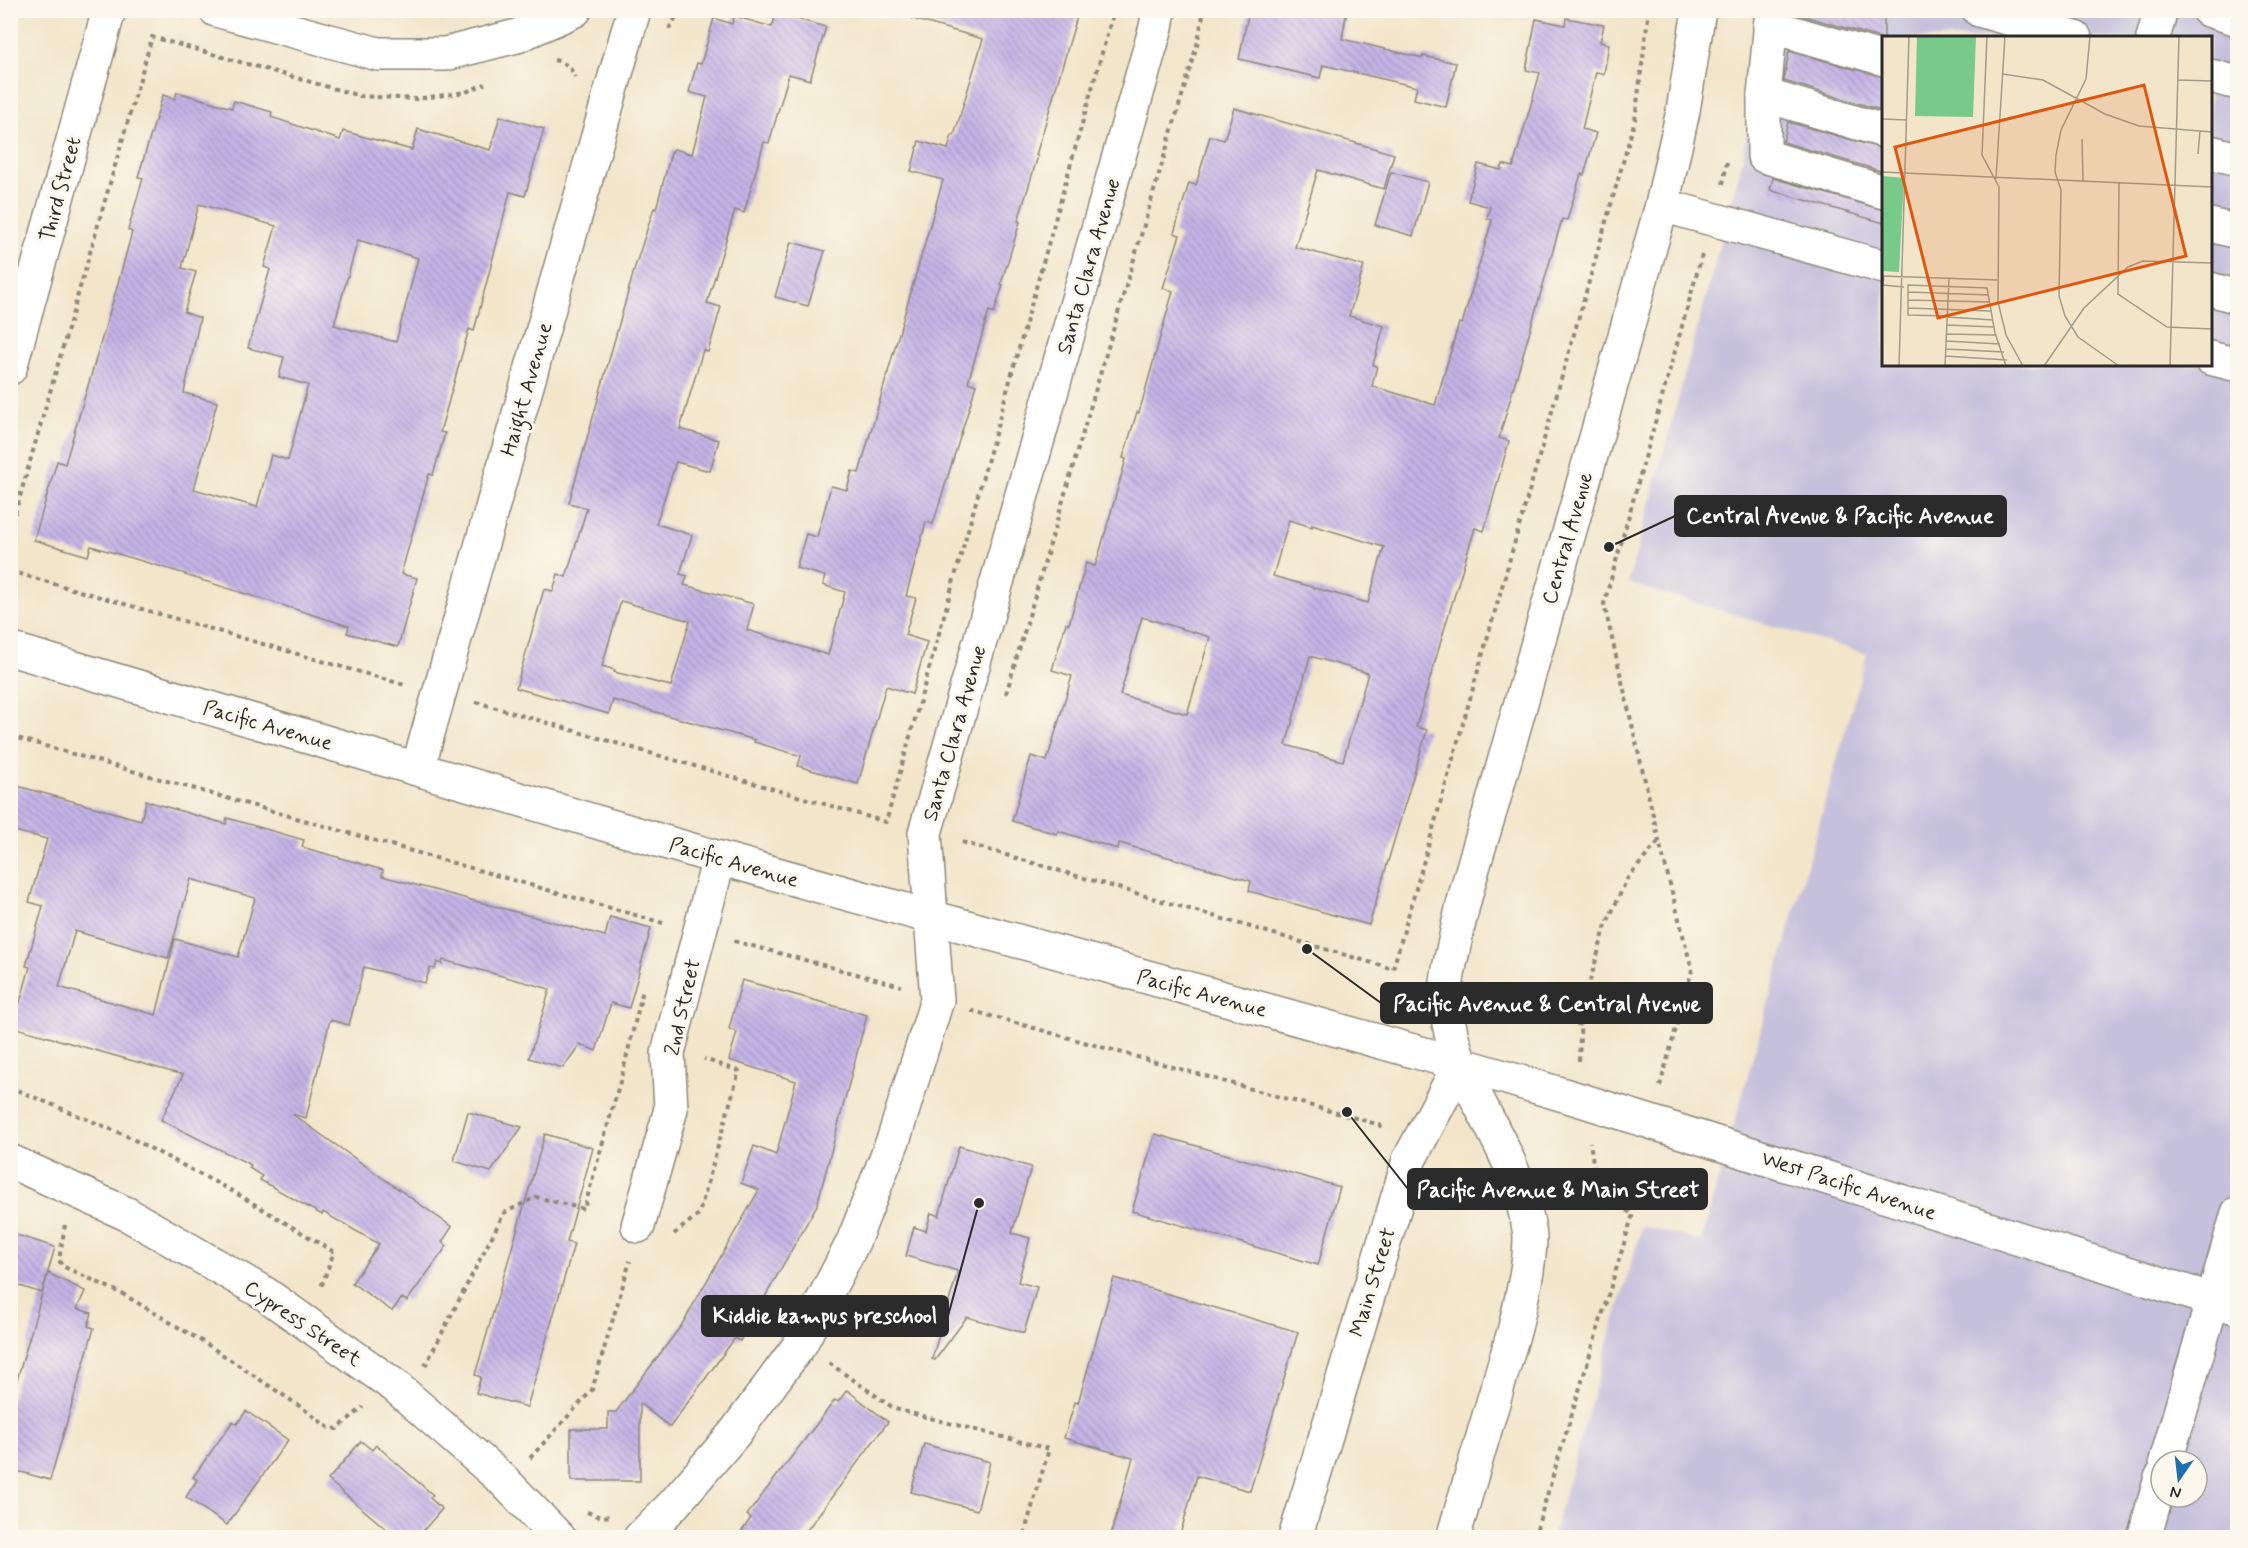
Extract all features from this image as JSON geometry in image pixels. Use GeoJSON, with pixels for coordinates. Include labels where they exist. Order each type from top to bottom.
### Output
{"type":"FeatureCollection","features":[{"type":"Feature","properties":{"kind":"street","name":"Third Street"},"geometry":{"type":"LineString","coordinates":[[10,368],[109,10]]}},
{"type":"Feature","properties":{"kind":"street"},"geometry":{"type":"LineString","coordinates":[[216,10],[378,54],[445,54],[517,36],[575,10]]}},
{"type":"Feature","properties":{"kind":"street","name":"Haight Avenue"},"geometry":{"type":"LineString","coordinates":[[418,768],[633,10]]}},
{"type":"Feature","properties":{"kind":"street","name":"Santa Clara Avenue"},"geometry":{"type":"LineString","coordinates":[[629,1527],[673,1505],[734,1434],[801,1343],[853,1242],[894,1138],[937,1000],[925,833],[1159,10]]}},
{"type":"Feature","properties":{"kind":"street","name":"Central Avenue"},"geometry":{"type":"LineString","coordinates":[[1460,1064],[1451,1037],[1446,985],[1464,893],[1492,805],[1662,205],[1683,111],[1700,10]]}},
{"type":"Feature","properties":{"kind":"street"},"geometry":{"type":"LineString","coordinates":[[1979,10],[2068,36]]}},
{"type":"Feature","properties":{"kind":"street"},"geometry":{"type":"LineString","coordinates":[[2154,36],[2161,10]]}},
{"type":"Feature","properties":{"kind":"street"},"geometry":{"type":"LineString","coordinates":[[2208,10],[2238,19]]}},
{"type":"Feature","properties":{"kind":"street"},"geometry":{"type":"LineString","coordinates":[[1882,58],[1771,18],[1764,95],[1764,156],[1882,191]]}},
{"type":"Feature","properties":{"kind":"street"},"geometry":{"type":"LineString","coordinates":[[2212,76],[2238,83]]}},
{"type":"Feature","properties":{"kind":"street"},"geometry":{"type":"LineString","coordinates":[[1764,95],[1882,130]]}},
{"type":"Feature","properties":{"kind":"street"},"geometry":{"type":"LineString","coordinates":[[2212,152],[2238,159]]}},
{"type":"Feature","properties":{"kind":"street"},"geometry":{"type":"LineString","coordinates":[[1662,205],[1882,266]]}},
{"type":"Feature","properties":{"kind":"street"},"geometry":{"type":"LineString","coordinates":[[2212,225],[2238,232]]}},
{"type":"Feature","properties":{"kind":"street"},"geometry":{"type":"LineString","coordinates":[[2212,289],[2238,297]]}},
{"type":"Feature","properties":{"kind":"street"},"geometry":{"type":"LineString","coordinates":[[2212,358],[2238,365]]}},
{"type":"Feature","properties":{"kind":"street","name":"Pacific Avenue"},"geometry":{"type":"LineString","coordinates":[[10,649],[719,858],[1460,1064]]}},
{"type":"Feature","properties":{"kind":"street","name":"2nd Street"},"geometry":{"type":"LineString","coordinates":[[637,1233],[671,1109],[668,1053],[719,858]]}},
{"type":"Feature","properties":{"kind":"street"},"geometry":{"type":"LineString","coordinates":[[1453,1538],[1515,1328],[1523,1295],[1530,1238],[1521,1192],[1504,1148],[1460,1064]]}},
{"type":"Feature","properties":{"kind":"street","name":"West Pacific Avenue"},"geometry":{"type":"LineString","coordinates":[[1460,1064],[1584,1101],[2225,1304]]}},
{"type":"Feature","properties":{"kind":"street","name":"Main Street"},"geometry":{"type":"LineString","coordinates":[[1295,1538],[1409,1160],[1460,1064]]}},
{"type":"Feature","properties":{"kind":"street","name":"Cypress Street"},"geometry":{"type":"LineString","coordinates":[[10,1161],[127,1214],[264,1293],[395,1386],[503,1479],[559,1538]]}},
{"type":"Feature","properties":{"kind":"street"},"geometry":{"type":"LineString","coordinates":[[2171,1449],[2225,1304],[2238,1213]]}},
{"type":"Feature","properties":{"kind":"street"},"geometry":{"type":"LineString","coordinates":[[2144,1538],[2152,1509]]}},
{"type":"Feature","properties":{"kind":"path"},"geometry":{"type":"LineString","coordinates":[[669,30],[680,10]]}},
{"type":"Feature","properties":{"kind":"path"},"geometry":{"type":"LineString","coordinates":[[479,691],[476,703],[886,822],[1114,10]]}},
{"type":"Feature","properties":{"kind":"path"},"geometry":{"type":"LineString","coordinates":[[1006,695],[1197,45],[1204,10]]}},
{"type":"Feature","properties":{"kind":"path"},"geometry":{"type":"LineString","coordinates":[[966,832],[962,843],[1392,969],[1635,120],[1649,10]]}},
{"type":"Feature","properties":{"kind":"path"},"geometry":{"type":"LineString","coordinates":[[10,531],[152,37],[360,96],[416,99],[466,92],[486,84]]}},
{"type":"Feature","properties":{"kind":"path"},"geometry":{"type":"LineString","coordinates":[[546,60],[565,64],[573,71],[577,80]]}},
{"type":"Feature","properties":{"kind":"path"},"geometry":{"type":"LineString","coordinates":[[1658,1096],[1692,970],[1659,841],[1604,604],[1728,158]]}},
{"type":"Feature","properties":{"kind":"path"},"geometry":{"type":"LineString","coordinates":[[10,571],[407,686]]}},
{"type":"Feature","properties":{"kind":"path"},"geometry":{"type":"LineString","coordinates":[[10,736],[664,922],[660,934]]}},
{"type":"Feature","properties":{"kind":"path"},"geometry":{"type":"LineString","coordinates":[[1578,1063],[1581,1012],[1605,925],[1627,879],[1659,841]]}},
{"type":"Feature","properties":{"kind":"path"},"geometry":{"type":"LineString","coordinates":[[729,940],[909,988]]}},
{"type":"Feature","properties":{"kind":"path"},"geometry":{"type":"LineString","coordinates":[[423,1369],[504,1213],[536,1197],[584,1209],[647,980]]}},
{"type":"Feature","properties":{"kind":"path"},"geometry":{"type":"LineString","coordinates":[[1490,998],[1581,1025]]}},
{"type":"Feature","properties":{"kind":"path"},"geometry":{"type":"LineString","coordinates":[[970,1023],[974,1011],[1380,1125],[1387,1138]]}},
{"type":"Feature","properties":{"kind":"path"},"geometry":{"type":"LineString","coordinates":[[535,1467],[527,1460],[592,1390],[637,1233],[660,1246],[699,1214],[739,1071],[695,1057]]}},
{"type":"Feature","properties":{"kind":"path"},"geometry":{"type":"LineString","coordinates":[[10,1090],[12,1088],[125,1135],[234,1192],[334,1252],[318,1293]]}},
{"type":"Feature","properties":{"kind":"path"},"geometry":{"type":"LineString","coordinates":[[1534,1538],[1633,1214],[1598,1196]]}},
{"type":"Feature","properties":{"kind":"path"},"geometry":{"type":"LineString","coordinates":[[62,1218],[65,1227],[59,1260],[62,1266],[121,1293],[208,1345],[330,1428],[337,1429],[367,1404]]}},
{"type":"Feature","properties":{"kind":"path"},"geometry":{"type":"LineString","coordinates":[[822,1372],[834,1353]]}},
{"type":"Feature","properties":{"kind":"path"},"geometry":{"type":"LineString","coordinates":[[829,1362],[895,1409],[1050,1449],[1023,1538]]}},
{"type":"Feature","properties":{"kind":"path"},"geometry":{"type":"LineString","coordinates":[[582,1510],[629,1527]]}},
{"type":"Feature","properties":{"kind":"shaded area"},"geometry":{"type":"Polygon","coordinates":[[[1764,11],[2237,11],[2237,1537],[1552,1538],[1642,1226],[1701,1241],[1867,654],[1628,583],[1741,167],[1757,80],[1764,11]]]}},
{"type":"Feature","properties":{"kind":"building"},"geometry":{"type":"Polygon","coordinates":[[[914,10],[1079,10],[1036,155],[1038,156],[1001,284],[1003,285],[994,313],[989,311],[968,382],[976,385],[933,524],[926,522],[906,596],[916,598],[905,635],[927,642],[912,694],[886,686],[858,784],[798,766],[801,756],[754,742],[755,740],[613,700],[609,714],[516,688],[544,589],[553,591],[558,574],[566,577],[587,508],[569,503],[635,267],[654,208],[656,209],[671,153],[674,149],[692,154],[707,97],[689,92],[697,63],[701,64],[714,18],[732,24],[734,16],[772,27],[776,13],[826,27],[810,80],[789,74],[769,143],[764,142],[744,213],[735,210],[707,303],[721,307],[708,352],[703,350],[680,429],[719,440],[710,471],[676,462],[656,524],[692,535],[680,574],[687,576],[684,585],[754,604],[747,630],[828,655],[845,592],[823,585],[825,576],[796,568],[806,534],[817,537],[831,486],[847,490],[852,471],[859,473],[943,180],[911,171],[919,141],[948,149],[983,39],[913,19],[914,10]],[[621,601],[602,666],[615,670],[614,672],[671,686],[690,621],[621,601]]]}},
{"type":"Feature","properties":{"kind":"building"},"geometry":{"type":"Polygon","coordinates":[[[1249,10],[1347,10],[1342,39],[1423,58],[1423,56],[1456,63],[1446,107],[1414,99],[1417,87],[1323,65],[1320,78],[1239,59],[1249,10]]]}},
{"type":"Feature","properties":{"kind":"building"},"geometry":{"type":"Polygon","coordinates":[[[1801,10],[1884,10],[1884,36],[1882,38],[1800,15],[1801,10]]]}},
{"type":"Feature","properties":{"kind":"building"},"geometry":{"type":"Polygon","coordinates":[[[1566,18],[1604,25],[1600,42],[1609,44],[1604,74],[1596,72],[1582,129],[1596,133],[1584,175],[1581,174],[1567,220],[1562,219],[1499,438],[1509,441],[1484,531],[1475,528],[1416,727],[1427,730],[1369,925],[1249,891],[1251,881],[1119,843],[1118,849],[1058,831],[1057,834],[1012,821],[1031,756],[1047,761],[1072,676],[1052,670],[1066,623],[1069,624],[1086,563],[1095,566],[1100,551],[1126,459],[1123,458],[1137,412],[1139,413],[1173,291],[1163,288],[1180,235],[1174,233],[1189,183],[1196,185],[1210,136],[1224,140],[1234,108],[1394,154],[1384,189],[1318,170],[1295,247],[1364,266],[1349,316],[1384,326],[1373,365],[1377,366],[1372,386],[1435,405],[1459,323],[1462,324],[1492,220],[1487,218],[1490,207],[1468,201],[1478,164],[1501,170],[1503,164],[1513,167],[1540,73],[1526,70],[1536,19],[1565,25],[1566,18]],[[1289,520],[1273,576],[1368,603],[1384,547],[1289,520]],[[1142,617],[1120,695],[1187,714],[1210,637],[1142,617]],[[1310,656],[1286,745],[1343,761],[1368,673],[1310,656]]]}},
{"type":"Feature","properties":{"kind":"building"},"geometry":{"type":"Polygon","coordinates":[[[1789,51],[1882,76],[1882,110],[1784,81],[1789,51]]]}},
{"type":"Feature","properties":{"kind":"building"},"geometry":{"type":"Polygon","coordinates":[[[177,92],[232,108],[234,101],[272,112],[271,117],[340,140],[343,131],[412,150],[418,129],[490,150],[500,116],[544,129],[525,196],[510,192],[474,331],[469,329],[440,432],[445,433],[433,475],[429,474],[401,574],[417,578],[398,647],[347,633],[349,626],[91,546],[88,556],[34,540],[57,461],[65,464],[117,287],[132,232],[128,230],[143,178],[138,177],[163,95],[175,99],[177,92]],[[199,204],[182,268],[196,272],[184,312],[200,318],[184,393],[217,402],[194,489],[257,507],[271,455],[288,460],[308,385],[279,377],[284,357],[248,348],[270,269],[264,267],[276,226],[199,204]],[[358,240],[334,325],[396,342],[418,258],[358,240]]]}},
{"type":"Feature","properties":{"kind":"building"},"geometry":{"type":"Polygon","coordinates":[[[1788,122],[1882,148],[1882,171],[1783,142],[1788,122]]]}},
{"type":"Feature","properties":{"kind":"building"},"geometry":{"type":"Polygon","coordinates":[[[1391,172],[1428,182],[1413,236],[1375,225],[1391,172]]]}},
{"type":"Feature","properties":{"kind":"building"},"geometry":{"type":"Polygon","coordinates":[[[1773,178],[1882,209],[1882,222],[1770,190],[1773,178]]]}},
{"type":"Feature","properties":{"kind":"building"},"geometry":{"type":"Polygon","coordinates":[[[791,242],[825,251],[808,306],[775,297],[791,242]]]}},
{"type":"Feature","properties":{"kind":"building"},"geometry":{"type":"Polygon","coordinates":[[[10,784],[141,820],[146,801],[226,824],[227,818],[304,840],[302,847],[383,870],[382,876],[605,936],[610,917],[651,928],[629,1008],[611,1003],[596,1051],[580,1044],[563,1068],[529,1058],[550,989],[443,960],[442,964],[437,962],[435,969],[430,968],[425,983],[364,967],[349,1025],[330,1020],[306,1118],[292,1114],[452,1227],[442,1242],[447,1246],[407,1301],[402,1298],[392,1311],[352,1283],[379,1244],[260,1180],[262,1176],[249,1168],[251,1165],[161,1120],[183,1075],[13,1027],[30,967],[26,966],[43,906],[29,902],[47,839],[10,830],[10,784]],[[191,879],[168,958],[75,931],[59,987],[156,1015],[175,939],[238,957],[255,898],[191,879]]]}},
{"type":"Feature","properties":{"kind":"building"},"geometry":{"type":"Polygon","coordinates":[[[742,980],[867,1015],[817,1205],[740,1341],[735,1338],[670,1427],[640,1404],[640,1481],[571,1481],[571,1429],[608,1429],[608,1412],[616,1412],[681,1326],[759,1190],[741,1183],[754,1146],[776,1155],[796,1081],[729,1060],[737,1032],[729,1029],[742,980]]]}},
{"type":"Feature","properties":{"kind":"building"},"geometry":{"type":"Polygon","coordinates":[[[468,1112],[522,1127],[491,1172],[454,1161],[468,1112]]]}},
{"type":"Feature","properties":{"kind":"building"},"geometry":{"type":"Polygon","coordinates":[[[545,1134],[593,1148],[567,1242],[574,1244],[527,1407],[476,1393],[481,1377],[475,1375],[545,1134]]]}},
{"type":"Feature","properties":{"kind":"building"},"geometry":{"type":"Polygon","coordinates":[[[1155,1134],[1340,1187],[1318,1265],[1132,1211],[1155,1134]]]}},
{"type":"Feature","properties":{"kind":"building"},"geometry":{"type":"Polygon","coordinates":[[[959,1146],[1031,1167],[1012,1233],[1030,1238],[1018,1282],[1037,1287],[1024,1333],[967,1317],[935,1360],[932,1359],[958,1271],[906,1256],[914,1227],[926,1231],[931,1213],[939,1216],[959,1146]]]}},
{"type":"Feature","properties":{"kind":"building"},"geometry":{"type":"Polygon","coordinates":[[[10,1233],[55,1247],[42,1293],[10,1283],[10,1233]]]}},
{"type":"Feature","properties":{"kind":"building"},"geometry":{"type":"Polygon","coordinates":[[[48,1273],[85,1291],[77,1309],[92,1313],[88,1326],[94,1328],[50,1480],[10,1469],[10,1404],[48,1273]]]}},
{"type":"Feature","properties":{"kind":"building"},"geometry":{"type":"Polygon","coordinates":[[[1114,1278],[1298,1332],[1250,1491],[1197,1476],[1179,1538],[1110,1538],[1133,1458],[1064,1438],[1075,1402],[1078,1403],[1114,1278]]]}},
{"type":"Feature","properties":{"kind":"building"},"geometry":{"type":"Polygon","coordinates":[[[847,1390],[888,1422],[801,1538],[737,1538],[751,1518],[747,1515],[835,1400],[838,1402],[847,1390]]]}},
{"type":"Feature","properties":{"kind":"building"},"geometry":{"type":"Polygon","coordinates":[[[246,1411],[288,1440],[227,1525],[186,1497],[197,1480],[193,1477],[233,1421],[237,1424],[246,1411]]]}},
{"type":"Feature","properties":{"kind":"building"},"geometry":{"type":"Polygon","coordinates":[[[361,1441],[372,1450],[376,1445],[433,1495],[430,1498],[442,1509],[417,1538],[397,1538],[328,1480],[361,1441]]]}},
{"type":"Feature","properties":{"kind":"building"},"geometry":{"type":"Polygon","coordinates":[[[924,1444],[990,1462],[977,1510],[911,1492],[924,1444]]]}},
{"type":"Feature","properties":{"kind":"place","name":"Central Avenue & Pacific Avenue"},"geometry":{"type":"Point","coordinates":[1609,547]}},
{"type":"Feature","properties":{"kind":"place","name":"Pacific Avenue & Central Avenue"},"geometry":{"type":"Point","coordinates":[1307,949]}},
{"type":"Feature","properties":{"kind":"place","name":"Pacific Avenue & Main Street"},"geometry":{"type":"Point","coordinates":[1347,1112]}},
{"type":"Feature","properties":{"kind":"place","name":"Kiddie kampus preschool"},"geometry":{"type":"Point","coordinates":[979,1203]}}]}
